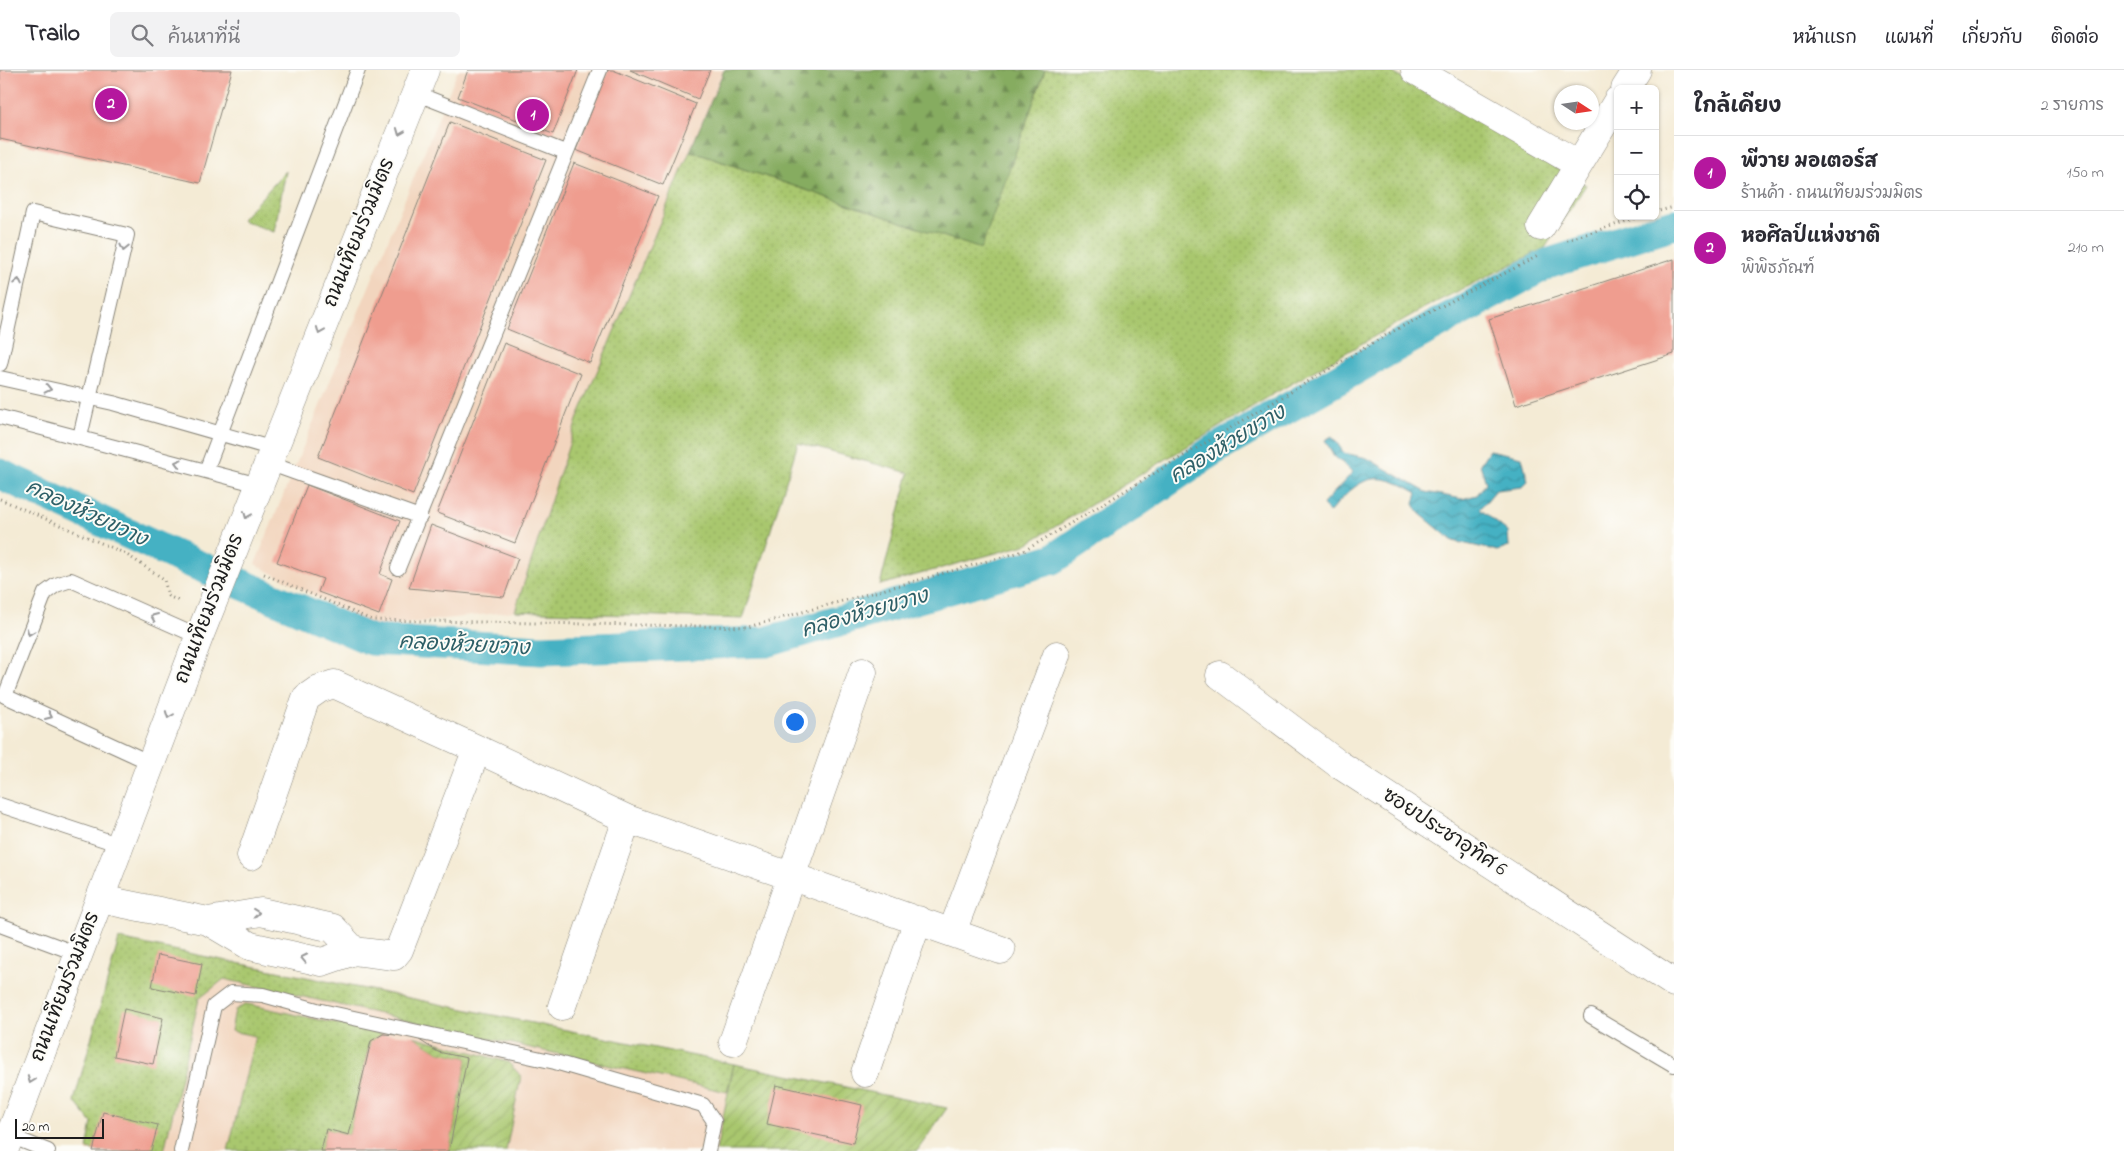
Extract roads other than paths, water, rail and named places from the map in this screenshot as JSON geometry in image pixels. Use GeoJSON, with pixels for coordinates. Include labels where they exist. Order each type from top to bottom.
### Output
{"type":"FeatureCollection","features":[{"type":"Feature","properties":{"kind":"street"},"geometry":{"type":"LineString","coordinates":[[1415,70],[1578,164]]}},
{"type":"Feature","properties":{"kind":"street"},"geometry":{"type":"LineString","coordinates":[[1628,85],[1637,70]]}},
{"type":"Feature","properties":{"kind":"street","name":"ถนนเทียมร่วมมิตร"},"geometry":{"type":"LineString","coordinates":[[7,1143],[198,637],[420,81]]}},
{"type":"Feature","properties":{"kind":"street"},"geometry":{"type":"LineString","coordinates":[[1548,241],[1578,164],[1614,106]]}},
{"type":"Feature","properties":{"kind":"street"},"geometry":{"type":"LineString","coordinates":[[952,932],[1057,655]]}},
{"type":"Feature","properties":{"kind":"street"},"geometry":{"type":"LineString","coordinates":[[733,1042],[863,672]]}},
{"type":"Feature","properties":{"kind":"street","name":"ซอยประชาอุทิศ 6"},"geometry":{"type":"LineString","coordinates":[[1220,675],[1337,763],[1674,983]]}},
{"type":"Feature","properties":{"kind":"street"},"geometry":{"type":"LineString","coordinates":[[251,856],[306,698],[319,689],[334,684],[627,819],[1001,950]]}},
{"type":"Feature","properties":{"kind":"street"},"geometry":{"type":"LineString","coordinates":[[100,899],[208,922],[250,946],[322,962],[354,951],[394,956],[399,950],[477,749]]}},
{"type":"Feature","properties":{"kind":"street"},"geometry":{"type":"LineString","coordinates":[[562,1006],[627,819]]}},
{"type":"Feature","properties":{"kind":"street"},"geometry":{"type":"LineString","coordinates":[[208,922],[261,912],[333,928],[354,951]]}},
{"type":"Feature","properties":{"kind":"street"},"geometry":{"type":"LineString","coordinates":[[865,1073],[918,920]]}},
{"type":"Feature","properties":{"kind":"lane"},"geometry":{"type":"LineString","coordinates":[[206,471],[358,70]]}},
{"type":"Feature","properties":{"kind":"lane"},"geometry":{"type":"LineString","coordinates":[[398,568],[565,152],[600,70]]}},
{"type":"Feature","properties":{"kind":"lane"},"geometry":{"type":"LineString","coordinates":[[420,81],[565,152]]}},
{"type":"Feature","properties":{"kind":"lane"},"geometry":{"type":"LineString","coordinates":[[0,364],[33,213],[127,235],[80,437]]}},
{"type":"Feature","properties":{"kind":"lane"},"geometry":{"type":"LineString","coordinates":[[0,378],[90,398],[220,434],[267,465],[420,517]]}},
{"type":"Feature","properties":{"kind":"lane"},"geometry":{"type":"LineString","coordinates":[[0,417],[206,471],[267,465]]}},
{"type":"Feature","properties":{"kind":"lane"},"geometry":{"type":"LineString","coordinates":[[151,763],[5,696],[45,592],[56,584],[71,580],[198,637]]}},
{"type":"Feature","properties":{"kind":"lane"},"geometry":{"type":"LineString","coordinates":[[0,805],[120,845]]}},
{"type":"Feature","properties":{"kind":"lane"},"geometry":{"type":"LineString","coordinates":[[0,925],[78,954]]}},
{"type":"Feature","properties":{"kind":"lane"},"geometry":{"type":"LineString","coordinates":[[181,1151],[214,1006],[231,993],[263,995],[317,1010],[556,1062],[703,1105],[714,1121],[708,1151]]}},
{"type":"Feature","properties":{"kind":"lane"},"geometry":{"type":"LineString","coordinates":[[1591,1016],[1674,1065]]}},
{"type":"Feature","properties":{"kind":"lane"},"geometry":{"type":"LineString","coordinates":[[7,1143],[48,1151]]}},
{"type":"Feature","properties":{"kind":"water"},"geometry":{"type":"Polygon","coordinates":[[[1332,436],[1344,453],[1367,458],[1426,492],[1462,499],[1477,495],[1486,483],[1480,464],[1489,450],[1522,457],[1528,481],[1522,487],[1496,490],[1480,509],[1508,532],[1509,547],[1498,551],[1453,541],[1419,513],[1414,504],[1417,493],[1389,480],[1368,480],[1359,484],[1349,491],[1329,513],[1323,504],[1353,472],[1334,456],[1325,440],[1332,436]]]}},
{"type":"Feature","properties":{"kind":"waterway","name":"คลองห้วยขวาง"},"geometry":{"type":"LineString","coordinates":[[0,474],[176,556],[371,640],[541,650],[766,642],[1053,559],[1212,451],[1395,347],[1547,264],[1674,224]]}},
{"type":"Feature","properties":{"kind":"place","name":"หอศิลป์แห่งชาติ"},"geometry":{"type":"Point","coordinates":[111,104]}},
{"type":"Feature","properties":{"kind":"place","name":"พีวาย มอเตอร์ส"},"geometry":{"type":"Point","coordinates":[533,115]}}]}
